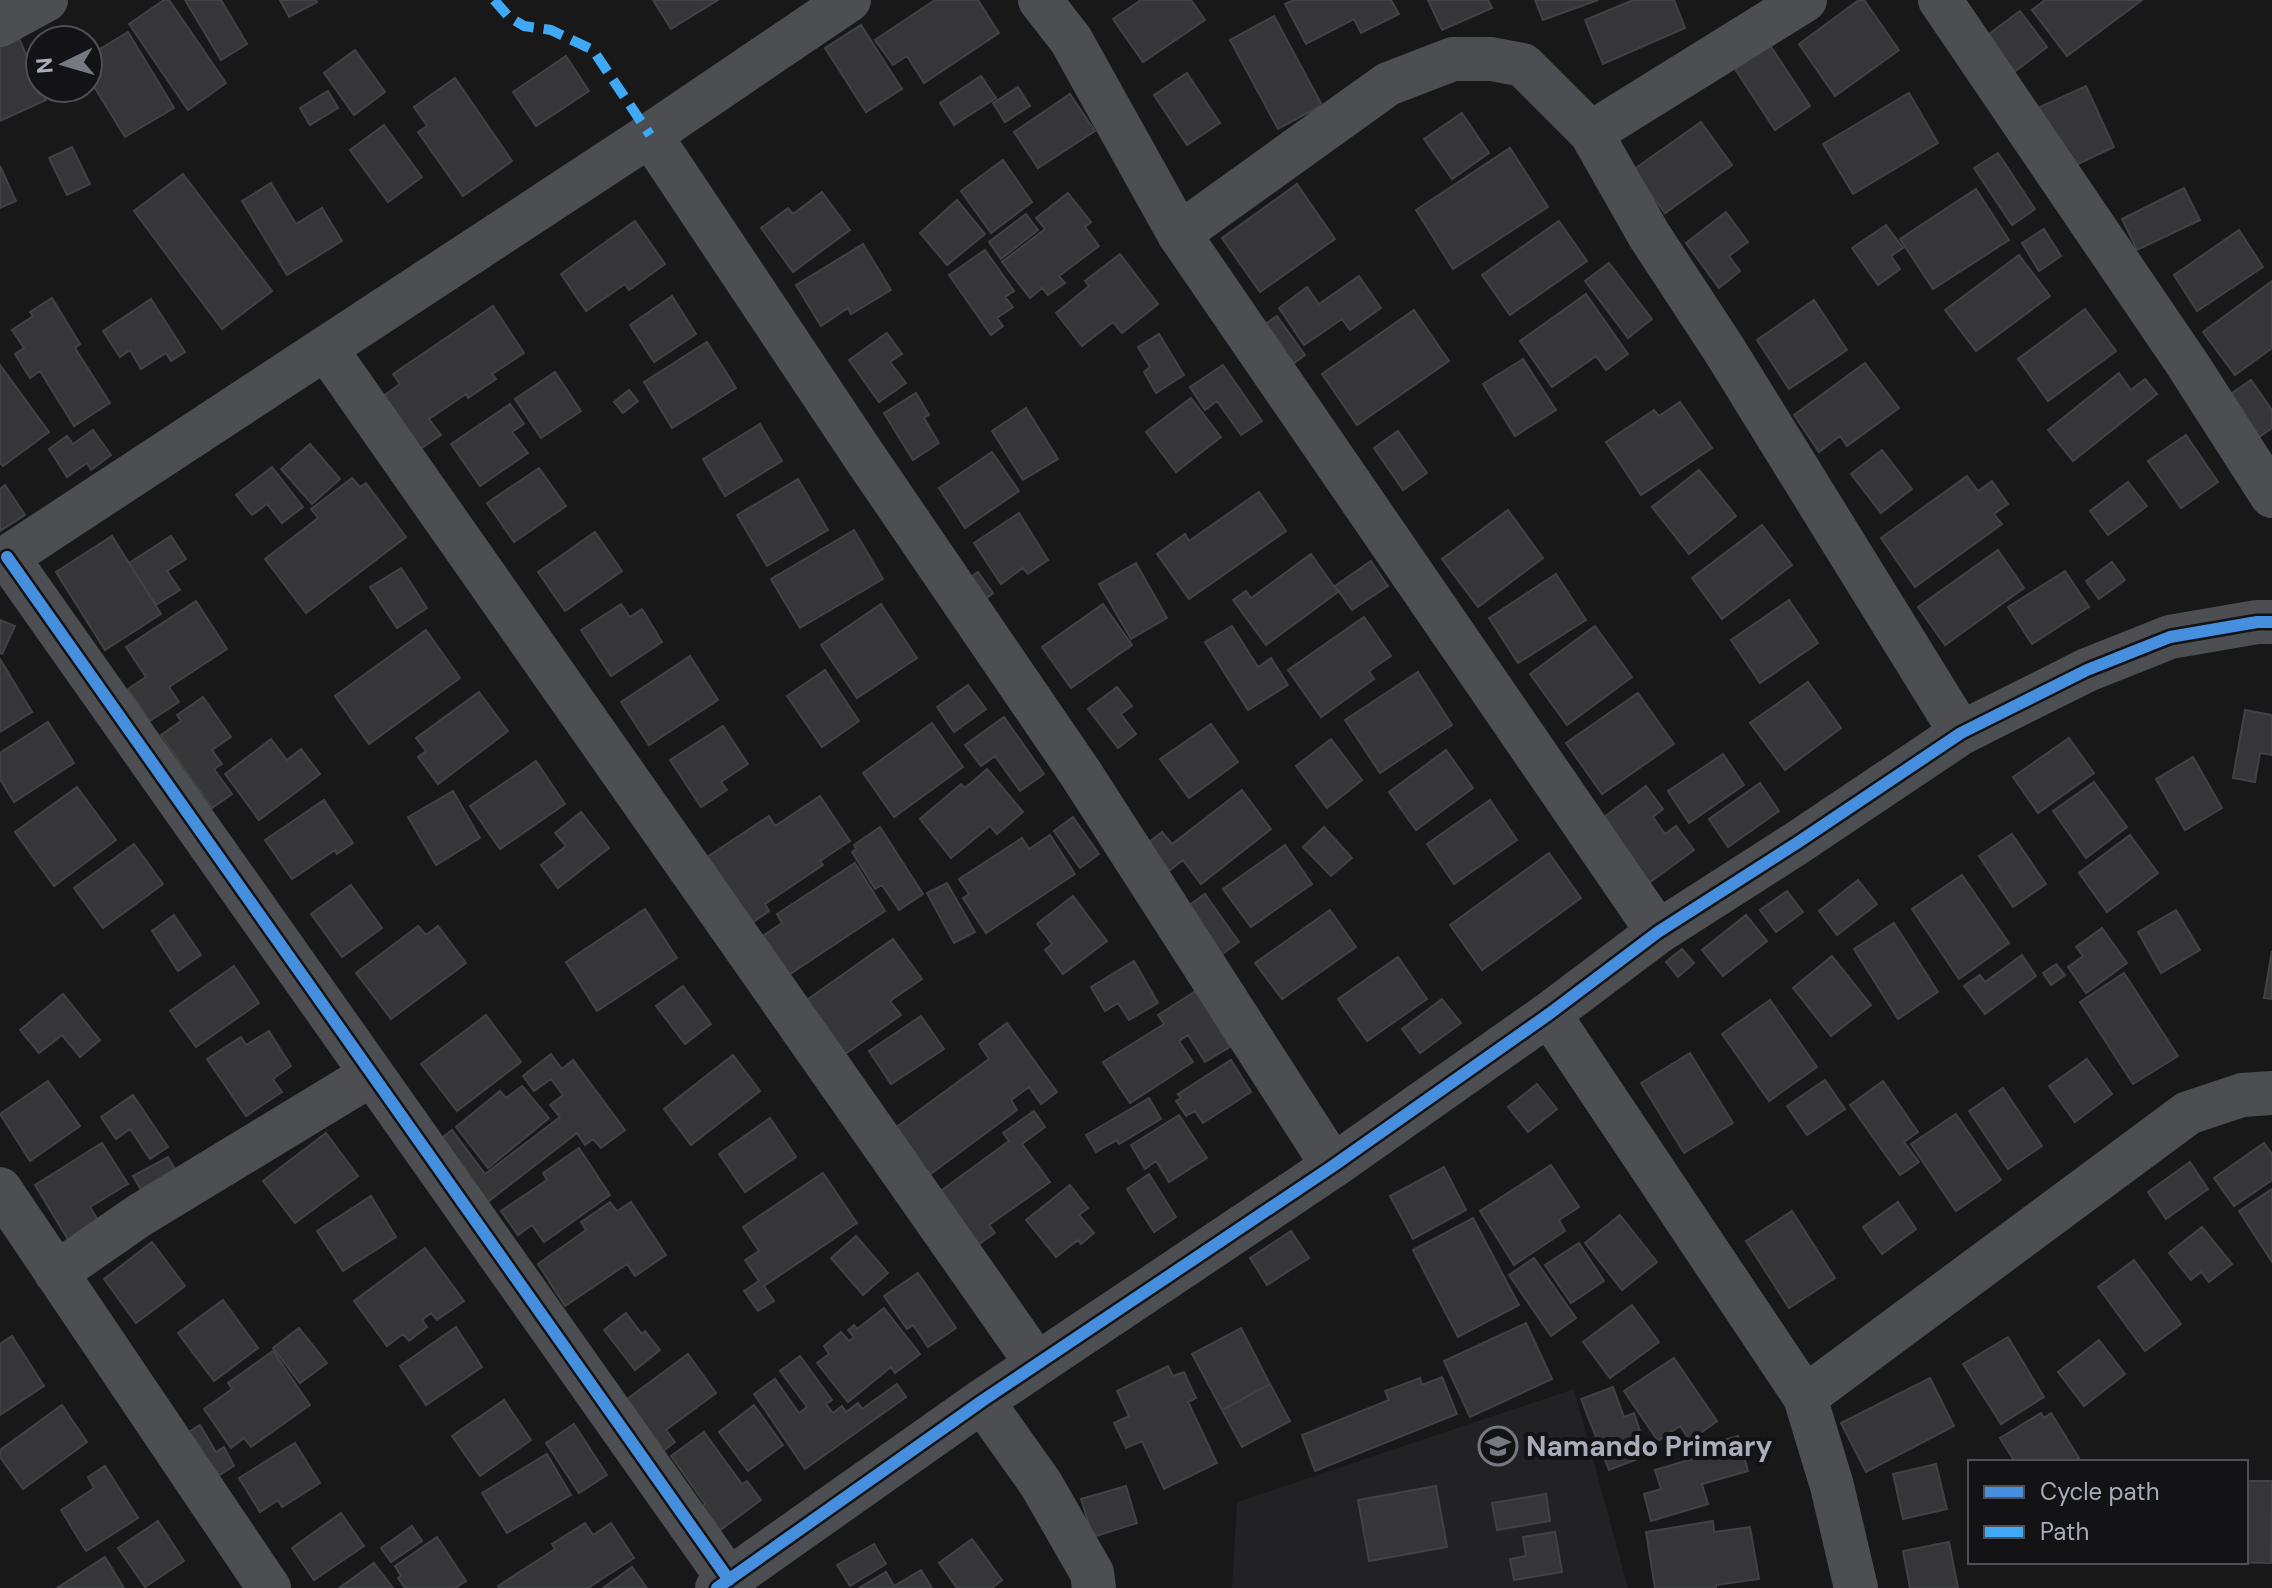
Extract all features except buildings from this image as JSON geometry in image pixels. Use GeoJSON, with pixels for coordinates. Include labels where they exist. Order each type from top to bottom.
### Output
{"type":"FeatureCollection","features":[{"type":"Feature","properties":{"kind":"street"},"geometry":{"type":"LineString","coordinates":[[0,25],[46,0]]}},
{"type":"Feature","properties":{"kind":"street"},"geometry":{"type":"LineString","coordinates":[[849,0],[650,135],[4,560],[372,1074],[723,1584],[982,1401],[1333,1166],[1549,1014],[1658,932],[1961,733],[2087,670],[2170,637],[2272,622]]}},
{"type":"Feature","properties":{"kind":"street"},"geometry":{"type":"LineString","coordinates":[[1040,0],[1071,40],[1179,234],[1658,932]]}},
{"type":"Feature","properties":{"kind":"street"},"geometry":{"type":"LineString","coordinates":[[1591,133],[1805,0]]}},
{"type":"Feature","properties":{"kind":"street"},"geometry":{"type":"LineString","coordinates":[[1940,0],[2179,351],[2272,496]]}},
{"type":"Feature","properties":{"kind":"street"},"geometry":{"type":"LineString","coordinates":[[1179,234],[1388,84],[1453,59],[1491,59],[1523,65],[1591,133],[1649,235],[1725,351],[1961,733]]}},
{"type":"Feature","properties":{"kind":"street"},"geometry":{"type":"LineString","coordinates":[[650,135],[1081,774],[1333,1166]]}},
{"type":"Feature","properties":{"kind":"street"},"geometry":{"type":"LineString","coordinates":[[326,349],[1037,1364]]}},
{"type":"Feature","properties":{"kind":"street"},"geometry":{"type":"LineString","coordinates":[[1549,1014],[1805,1397],[1832,1486],[1856,1588]]}},
{"type":"Feature","properties":{"kind":"street"},"geometry":{"type":"LineString","coordinates":[[56,1273],[140,1215],[372,1074]]}},
{"type":"Feature","properties":{"kind":"street"},"geometry":{"type":"LineString","coordinates":[[1805,1397],[2188,1113],[2242,1095],[2272,1093]]}},
{"type":"Feature","properties":{"kind":"street"},"geometry":{"type":"LineString","coordinates":[[0,1189],[269,1588]]}},
{"type":"Feature","properties":{"kind":"street"},"geometry":{"type":"LineString","coordinates":[[982,1401],[1041,1484],[1092,1573],[1094,1588]]}},
{"type":"Feature","properties":{"kind":"shaded area","name":"Namando Primary"},"geometry":{"type":"Polygon","coordinates":[[[1574,1389],[1628,1588],[1232,1588],[1237,1502],[1574,1389]]]}},
{"type":"Feature","properties":{"kind":"marked path"},"geometry":{"type":"LineString","coordinates":[[494,0],[509,17],[524,26],[551,30],[593,50],[650,135]]}},
{"type":"Feature","properties":{"kind":"cycle path"},"geometry":{"type":"LineString","coordinates":[[7,557],[729,1580]]}},
{"type":"Feature","properties":{"kind":"cycle path"},"geometry":{"type":"LineString","coordinates":[[717,1588],[982,1401],[1333,1166],[1549,1014],[1658,932],[1961,733],[2087,670],[2170,637],[2272,622]]}},
{"type":"Feature","properties":{"kind":"place","name":"Namando Primary"},"geometry":{"type":"Point","coordinates":[1498,1446]}}]}
